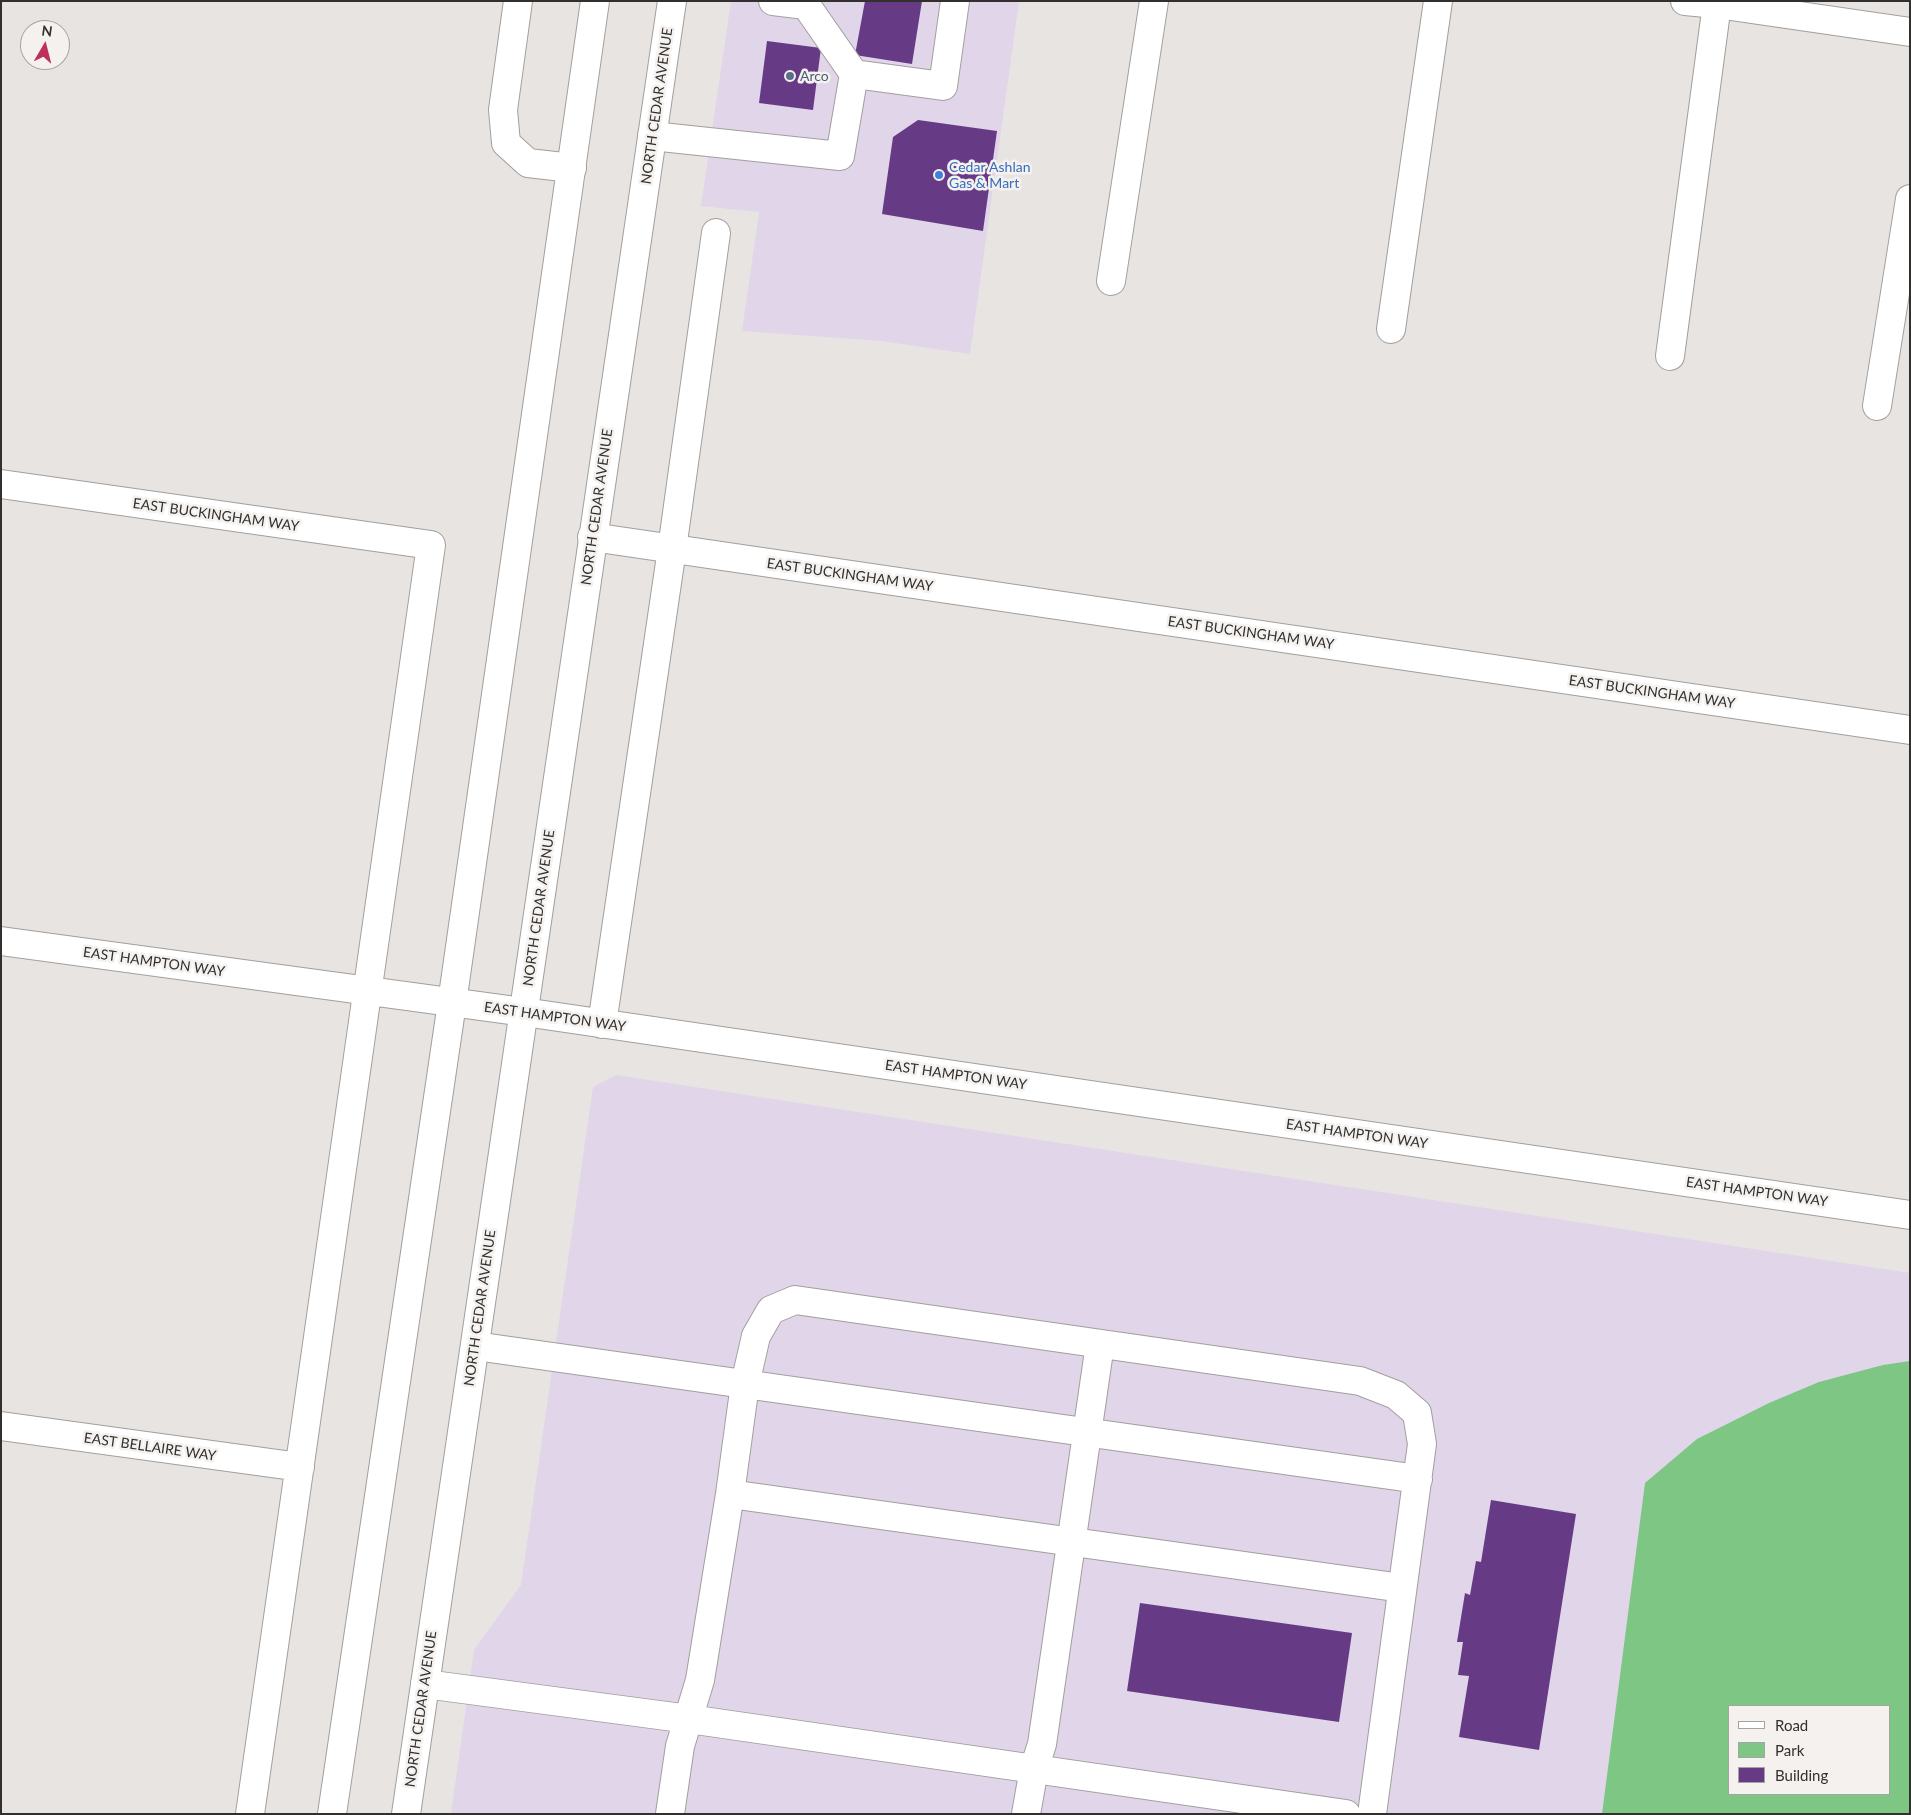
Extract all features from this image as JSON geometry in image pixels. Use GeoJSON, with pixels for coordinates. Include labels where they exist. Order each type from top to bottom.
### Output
{"type":"FeatureCollection","features":[{"type":"Feature","properties":{"kind":"street"},"geometry":{"type":"LineString","coordinates":[[518,1],[503,110],[506,144],[528,163],[572,168]]}},
{"type":"Feature","properties":{"kind":"street"},"geometry":{"type":"LineString","coordinates":[[332,1814],[452,1003],[595,1]]}},
{"type":"Feature","properties":{"kind":"street","name":"NORTH CEDAR AVENUE"},"geometry":{"type":"LineString","coordinates":[[406,1814],[672,1]]}},
{"type":"Feature","properties":{"kind":"street"},"geometry":{"type":"LineString","coordinates":[[652,136],[840,156],[854,74],[807,3],[773,1]]}},
{"type":"Feature","properties":{"kind":"street"},"geometry":{"type":"LineString","coordinates":[[854,74],[943,86],[955,1]]}},
{"type":"Feature","properties":{"kind":"street"},"geometry":{"type":"LineString","coordinates":[[1111,282],[1154,1]]}},
{"type":"Feature","properties":{"kind":"street"},"geometry":{"type":"LineString","coordinates":[[1391,329],[1438,1]]}},
{"type":"Feature","properties":{"kind":"street"},"geometry":{"type":"LineString","coordinates":[[1684,1],[1717,4],[1910,32]]}},
{"type":"Feature","properties":{"kind":"street"},"geometry":{"type":"LineString","coordinates":[[1670,356],[1717,4]]}},
{"type":"Feature","properties":{"kind":"street"},"geometry":{"type":"LineString","coordinates":[[1877,406],[1910,199]]}},
{"type":"Feature","properties":{"kind":"street"},"geometry":{"type":"LineString","coordinates":[[602,1024],[672,549],[716,233]]}},
{"type":"Feature","properties":{"kind":"street","name":"EAST BUCKINGHAM WAY"},"geometry":{"type":"LineString","coordinates":[[1,484],[431,545],[368,991]]}},
{"type":"Feature","properties":{"kind":"street","name":"EAST BUCKINGHAM WAY"},"geometry":{"type":"LineString","coordinates":[[592,537],[1910,730]]}},
{"type":"Feature","properties":{"kind":"street","name":"EAST HAMPTON WAY"},"geometry":{"type":"LineString","coordinates":[[1,941],[524,1012],[1910,1215]]}},
{"type":"Feature","properties":{"kind":"street"},"geometry":{"type":"LineString","coordinates":[[250,1814],[368,991]]}},
{"type":"Feature","properties":{"kind":"street"},"geometry":{"type":"LineString","coordinates":[[670,1814],[680,1746],[700,1680],[730,1494],[745,1384],[756,1336],[771,1310],[795,1300],[1360,1381],[1396,1394],[1417,1413],[1422,1444],[1372,1814]]}},
{"type":"Feature","properties":{"kind":"street"},"geometry":{"type":"LineString","coordinates":[[1026,1814],[1034,1769],[1042,1744],[1100,1344]]}},
{"type":"Feature","properties":{"kind":"street"},"geometry":{"type":"LineString","coordinates":[[474,1346],[1418,1479]]}},
{"type":"Feature","properties":{"kind":"street","name":"EAST BELLAIRE WAY"},"geometry":{"type":"LineString","coordinates":[[1,1426],[300,1467]]}},
{"type":"Feature","properties":{"kind":"street"},"geometry":{"type":"LineString","coordinates":[[730,1494],[1402,1588]]}},
{"type":"Feature","properties":{"kind":"street"},"geometry":{"type":"LineString","coordinates":[[425,1684],[689,1719],[1346,1814]]}},
{"type":"Feature","properties":{"kind":"shaded area"},"geometry":{"type":"Polygon","coordinates":[[[731,1],[1019,1],[970,354],[882,341],[742,331],[759,212],[701,206],[731,1]]]}},
{"type":"Feature","properties":{"kind":"shaded area"},"geometry":{"type":"Polygon","coordinates":[[[616,1075],[1910,1273],[1910,1814],[451,1814],[474,1650],[521,1585],[593,1087],[616,1075]]]}},
{"type":"Feature","properties":{"kind":"green space"},"geometry":{"type":"Polygon","coordinates":[[[1910,1361],[1910,1814],[1602,1814],[1645,1483],[1697,1439],[1769,1403],[1819,1382],[1883,1365],[1910,1361]]]}},
{"type":"Feature","properties":{"kind":"building","name":"Arco"},"geometry":{"type":"Polygon","coordinates":[[[865,1],[922,1],[912,64],[855,55],[865,1]]]}},
{"type":"Feature","properties":{"kind":"building","name":"Arco"},"geometry":{"type":"Polygon","coordinates":[[[767,41],[821,48],[813,110],[759,103],[767,41]]]}},
{"type":"Feature","properties":{"kind":"building","name":"Cedar Ashlan Gas & Mart"},"geometry":{"type":"Polygon","coordinates":[[[918,120],[997,131],[983,231],[882,214],[893,137],[918,120]]]}},
{"type":"Feature","properties":{"kind":"building"},"geometry":{"type":"Polygon","coordinates":[[[1491,1500],[1576,1514],[1539,1750],[1459,1737],[1469,1676],[1458,1675],[1463,1642],[1457,1642],[1465,1593],[1470,1595],[1476,1561],[1481,1562],[1491,1500]]]}},
{"type":"Feature","properties":{"kind":"building"},"geometry":{"type":"Polygon","coordinates":[[[1140,1603],[1352,1633],[1339,1722],[1127,1691],[1140,1603]]]}},
{"type":"Feature","properties":{"kind":"place","name":"Arco"},"geometry":{"type":"Point","coordinates":[790,76]}},
{"type":"Feature","properties":{"kind":"place","name":"Cedar Ashlan Gas & Mart"},"geometry":{"type":"Point","coordinates":[939,175]}}]}
